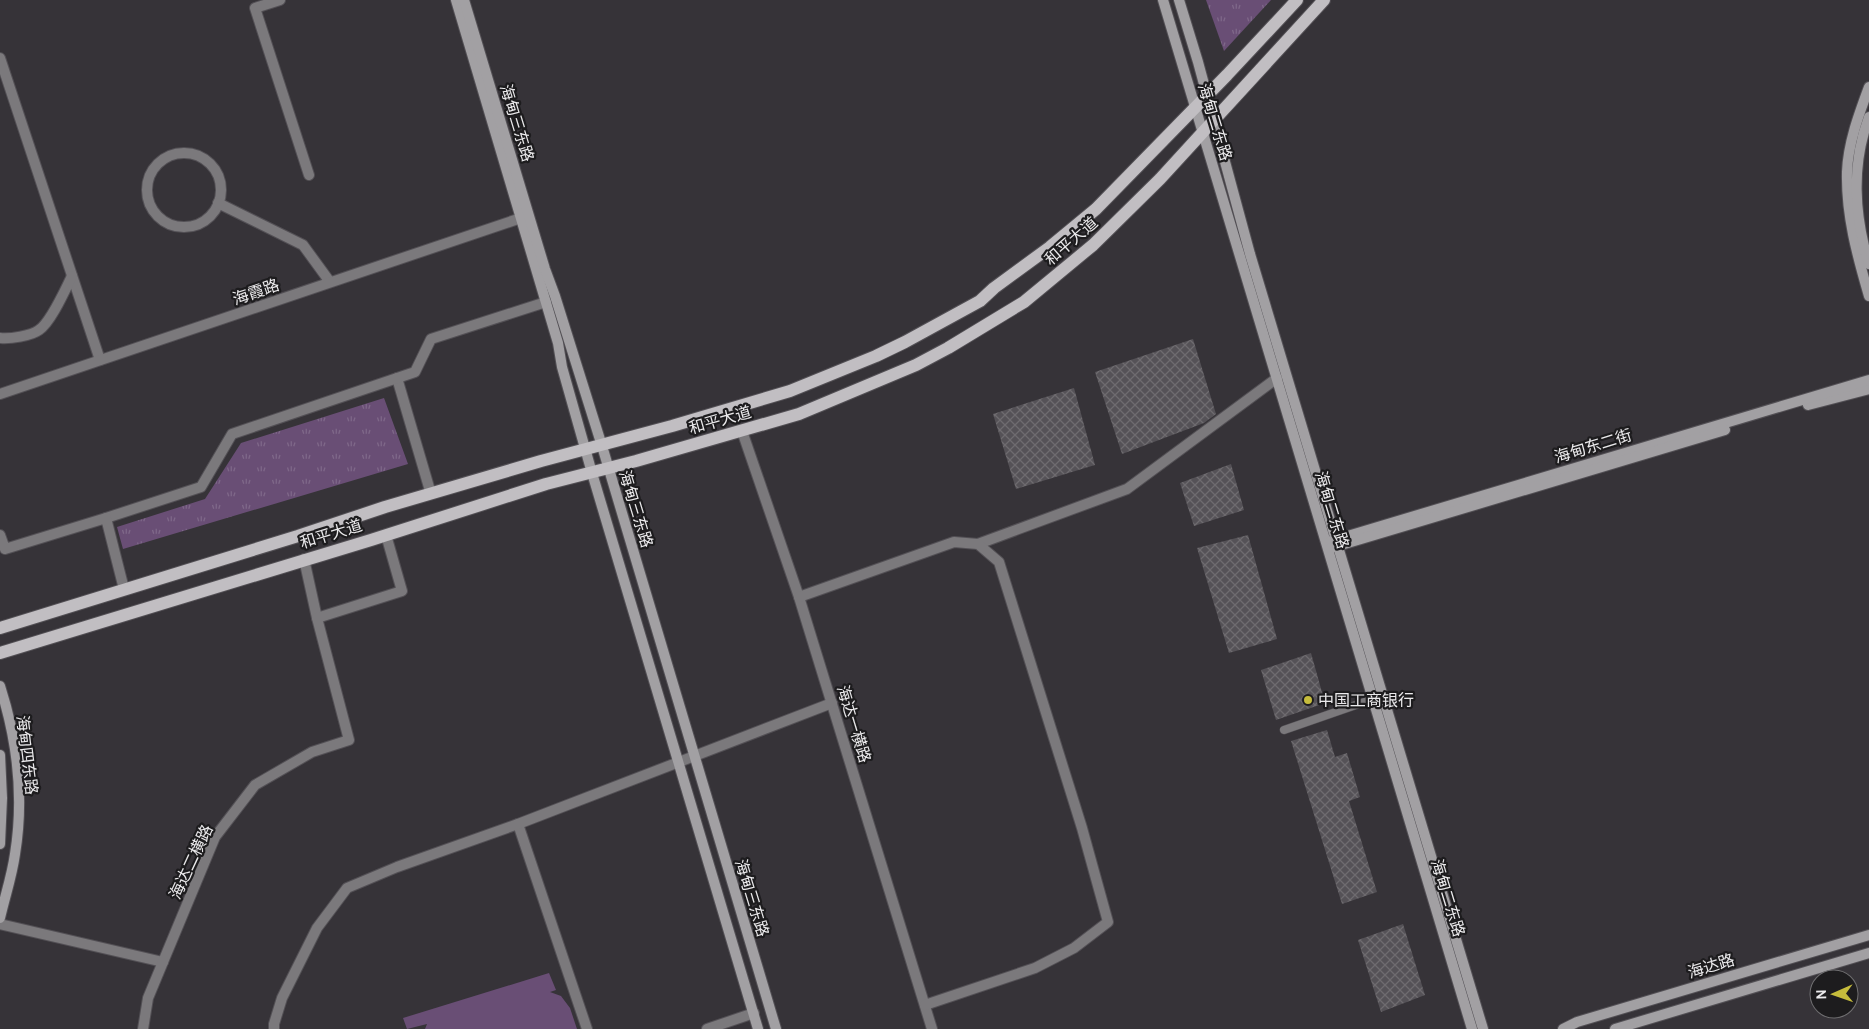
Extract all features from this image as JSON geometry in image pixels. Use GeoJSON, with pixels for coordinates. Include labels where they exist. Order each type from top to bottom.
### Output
{"type":"FeatureCollection","features":[{"type":"Feature","properties":{"kind":"main road"},"geometry":{"type":"LineString","coordinates":[[456,0],[558,343],[562,367],[592,473],[758,1029]]}},
{"type":"Feature","properties":{"kind":"main road","name":"海甸三东路"},"geometry":{"type":"LineString","coordinates":[[464,0],[545,269],[558,304],[602,446],[776,1029]]}},
{"type":"Feature","properties":{"kind":"main road","name":"海甸二东路"},"geometry":{"type":"LineString","coordinates":[[1163,0],[1277,378],[1332,544]]}},
{"type":"Feature","properties":{"kind":"main road","name":"海甸二东路"},"geometry":{"type":"LineString","coordinates":[[1179,0],[1332,544],[1472,1029]]}},
{"type":"Feature","properties":{"kind":"main road","name":"和平大道"},"geometry":{"type":"LineString","coordinates":[[0,628],[541,461],[602,446],[790,391],[876,356],[936,326],[980,301],[1076,227],[1116,191],[1297,0]]}},
{"type":"Feature","properties":{"kind":"main road","name":"和平大道"},"geometry":{"type":"LineString","coordinates":[[0,653],[546,484],[608,469],[810,410],[908,368],[948,348],[1024,302],[1093,244],[1122,217],[1203,132],[1324,0]]}},
{"type":"Feature","properties":{"kind":"main road"},"geometry":{"type":"LineString","coordinates":[[1869,87],[1856,123],[1847,171],[1849,217],[1858,260],[1869,296]]}},
{"type":"Feature","properties":{"kind":"main road"},"geometry":{"type":"LineString","coordinates":[[1869,117],[1865,127],[1857,171],[1858,215],[1869,264]]}},
{"type":"Feature","properties":{"kind":"main road","name":"海甸东二街"},"geometry":{"type":"LineString","coordinates":[[1332,544],[1869,380]]}},
{"type":"Feature","properties":{"kind":"main road","name":"海甸东二街"},"geometry":{"type":"LineString","coordinates":[[1332,544],[1817,402],[1826,402],[1869,389]]}},
{"type":"Feature","properties":{"kind":"main road","name":"海甸四东路"},"geometry":{"type":"LineString","coordinates":[[0,686],[16,756],[18,812],[14,859],[0,918]]}},
{"type":"Feature","properties":{"kind":"main road","name":"海甸二东路"},"geometry":{"type":"LineString","coordinates":[[1378,698],[1483,1029]]}},
{"type":"Feature","properties":{"kind":"main road","name":"海甸四东路"},"geometry":{"type":"LineString","coordinates":[[0,755],[2,798],[0,844]]}},
{"type":"Feature","properties":{"kind":"main road","name":"海达路"},"geometry":{"type":"LineString","coordinates":[[1563,1029],[1577,1022],[1869,935]]}},
{"type":"Feature","properties":{"kind":"main road","name":"海达路"},"geometry":{"type":"LineString","coordinates":[[1615,1029],[1869,953]]}},
{"type":"Feature","properties":{"kind":"street"},"geometry":{"type":"LineString","coordinates":[[280,0],[255,8],[309,175]]}},
{"type":"Feature","properties":{"kind":"street"},"geometry":{"type":"LineString","coordinates":[[0,58],[100,360]]}},
{"type":"Feature","properties":{"kind":"street"},"geometry":{"type":"LineString","coordinates":[[174,154],[197,155],[207,161],[219,180],[220,192],[218,203],[212,214],[190,227],[176,226],[165,222],[155,213],[149,202],[147,189],[149,177],[163,159],[174,154]]}},
{"type":"Feature","properties":{"kind":"street"},"geometry":{"type":"LineString","coordinates":[[218,203],[303,245],[330,282]]}},
{"type":"Feature","properties":{"kind":"street","name":"海霞路"},"geometry":{"type":"LineString","coordinates":[[0,394],[521,218]]}},
{"type":"Feature","properties":{"kind":"street"},"geometry":{"type":"LineString","coordinates":[[0,338],[10,339],[39,331],[50,317],[72,276]]}},
{"type":"Feature","properties":{"kind":"street"},"geometry":{"type":"LineString","coordinates":[[0,534],[5,549],[201,487],[232,434],[415,372],[431,339],[546,302]]}},
{"type":"Feature","properties":{"kind":"street"},"geometry":{"type":"LineString","coordinates":[[397,378],[431,494]]}},
{"type":"Feature","properties":{"kind":"street"},"geometry":{"type":"LineString","coordinates":[[800,597],[954,542],[978,544],[1127,489],[1277,378]]}},
{"type":"Feature","properties":{"kind":"street","name":"海达一横路"},"geometry":{"type":"LineString","coordinates":[[742,431],[800,597],[932,1029]]}},
{"type":"Feature","properties":{"kind":"street"},"geometry":{"type":"LineString","coordinates":[[106,518],[124,589]]}},
{"type":"Feature","properties":{"kind":"street"},"geometry":{"type":"LineString","coordinates":[[304,560],[317,618],[402,591],[386,535]]}},
{"type":"Feature","properties":{"kind":"street"},"geometry":{"type":"LineString","coordinates":[[925,1006],[1034,968],[1074,948],[1108,922],[1082,828],[999,562],[978,544]]}},
{"type":"Feature","properties":{"kind":"street","name":"海达二横路"},"geometry":{"type":"LineString","coordinates":[[143,1029],[148,998],[215,838],[255,785],[312,752],[350,740],[317,618]]}},
{"type":"Feature","properties":{"kind":"street"},"geometry":{"type":"LineString","coordinates":[[274,1029],[282,998],[317,928],[347,888],[397,867],[518,824],[832,703]]}},
{"type":"Feature","properties":{"kind":"street"},"geometry":{"type":"LineString","coordinates":[[518,824],[587,1029]]}},
{"type":"Feature","properties":{"kind":"street"},"geometry":{"type":"LineString","coordinates":[[0,924],[163,962]]}},
{"type":"Feature","properties":{"kind":"street"},"geometry":{"type":"LineString","coordinates":[[707,1029],[754,1013]]}},
{"type":"Feature","properties":{"kind":"lane"},"geometry":{"type":"LineString","coordinates":[[1284,730],[1378,698]]}},
{"type":"Feature","properties":{"kind":"green space"},"geometry":{"type":"Polygon","coordinates":[[[1206,0],[1271,0],[1224,51],[1206,0]]]}},
{"type":"Feature","properties":{"kind":"green space"},"geometry":{"type":"Polygon","coordinates":[[[384,398],[408,464],[123,549],[117,527],[205,499],[241,443],[384,398]]]}},
{"type":"Feature","properties":{"kind":"green space"},"geometry":{"type":"Polygon","coordinates":[[[549,973],[556,990],[550,992],[561,996],[570,1008],[577,1029],[425,1029],[427,1024],[407,1029],[403,1018],[549,973]]]}},
{"type":"Feature","properties":{"kind":"building"},"geometry":{"type":"Polygon","coordinates":[[[1193,339],[1216,414],[1204,423],[1122,454],[1095,372],[1193,339]]]}},
{"type":"Feature","properties":{"kind":"building"},"geometry":{"type":"Polygon","coordinates":[[[1074,388],[1095,465],[1016,489],[993,414],[1074,388]]]}},
{"type":"Feature","properties":{"kind":"building"},"geometry":{"type":"Polygon","coordinates":[[[1231,464],[1244,510],[1194,526],[1180,483],[1231,464]]]}},
{"type":"Feature","properties":{"kind":"building"},"geometry":{"type":"Polygon","coordinates":[[[1248,535],[1277,639],[1229,653],[1197,548],[1248,535]]]}},
{"type":"Feature","properties":{"kind":"building"},"geometry":{"type":"Polygon","coordinates":[[[1311,653],[1325,703],[1276,720],[1261,670],[1311,653]]]}},
{"type":"Feature","properties":{"kind":"building"},"geometry":{"type":"Polygon","coordinates":[[[1327,730],[1335,757],[1347,753],[1360,797],[1349,801],[1377,892],[1342,904],[1291,741],[1327,730]]]}},
{"type":"Feature","properties":{"kind":"building"},"geometry":{"type":"Polygon","coordinates":[[[1403,924],[1425,995],[1381,1012],[1358,940],[1403,924]]]}},
{"type":"Feature","properties":{"kind":"place","name":"中国工商银行"},"geometry":{"type":"Point","coordinates":[1308,700]}}]}
